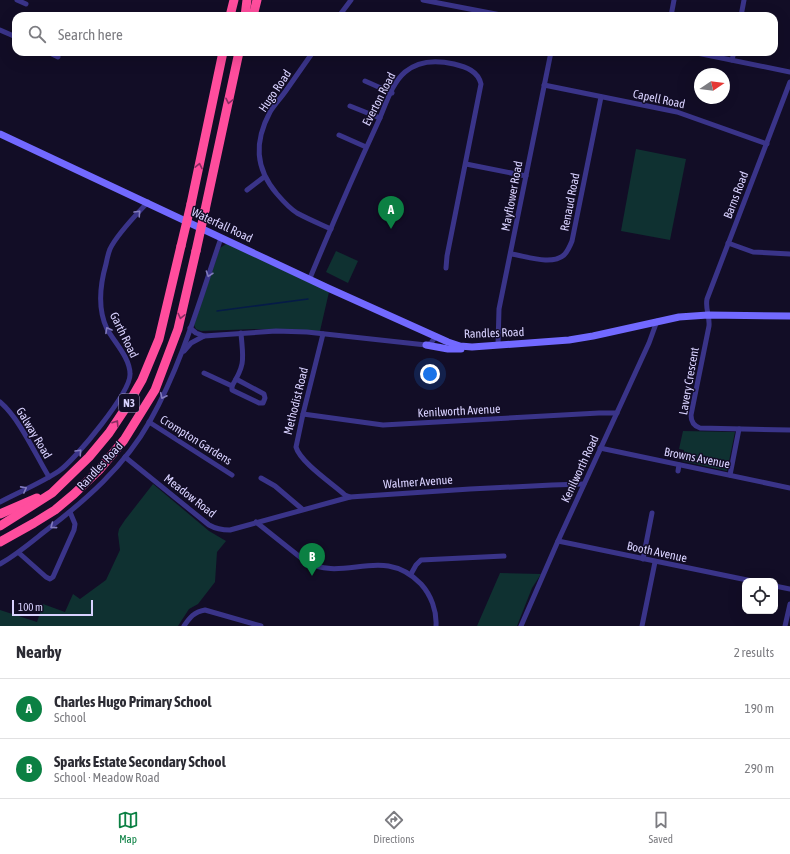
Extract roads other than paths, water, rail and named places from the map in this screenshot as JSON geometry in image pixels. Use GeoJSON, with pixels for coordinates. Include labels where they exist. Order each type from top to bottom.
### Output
{"type":"FeatureCollection","features":[{"type":"Feature","properties":{"kind":"highway"},"geometry":{"type":"LineString","coordinates":[[227,12],[228,0]]}},
{"type":"Feature","properties":{"kind":"highway"},"geometry":{"type":"LineString","coordinates":[[231,12],[234,0]]}},
{"type":"Feature","properties":{"kind":"highway"},"geometry":{"type":"LineString","coordinates":[[246,12],[247,0]]}},
{"type":"Feature","properties":{"kind":"highway"},"geometry":{"type":"LineString","coordinates":[[254,12],[256,0]]}},
{"type":"Feature","properties":{"kind":"highway","name":"N3"},"geometry":{"type":"LineString","coordinates":[[0,526],[52,493],[89,457],[109,433],[142,380],[159,339],[191,204],[222,56]]}},
{"type":"Feature","properties":{"kind":"highway","name":"N3"},"geometry":{"type":"LineString","coordinates":[[0,542],[11,537],[55,510],[99,470],[124,440],[155,390],[178,329],[238,56]]}},
{"type":"Feature","properties":{"kind":"highway"},"geometry":{"type":"LineString","coordinates":[[237,62],[242,56]]}},
{"type":"Feature","properties":{"kind":"highway"},"geometry":{"type":"LineString","coordinates":[[0,514],[52,493]]}},
{"type":"Feature","properties":{"kind":"highway"},"geometry":{"type":"LineString","coordinates":[[0,546],[11,537]]}},
{"type":"Feature","properties":{"kind":"street"},"geometry":{"type":"LineString","coordinates":[[17,0],[26,4]]}},
{"type":"Feature","properties":{"kind":"street"},"geometry":{"type":"LineString","coordinates":[[342,12],[351,0]]}},
{"type":"Feature","properties":{"kind":"street"},"geometry":{"type":"LineString","coordinates":[[423,0],[485,12]]}},
{"type":"Feature","properties":{"kind":"street"},"geometry":{"type":"LineString","coordinates":[[672,12],[674,0]]}},
{"type":"Feature","properties":{"kind":"street"},"geometry":{"type":"LineString","coordinates":[[742,12],[744,0]]}},
{"type":"Feature","properties":{"kind":"street"},"geometry":{"type":"LineString","coordinates":[[0,30],[12,35]]}},
{"type":"Feature","properties":{"kind":"street","name":"Hugo Road"},"geometry":{"type":"LineString","coordinates":[[310,56],[271,111],[259,142],[260,164],[264,177],[288,206],[331,229]]}},
{"type":"Feature","properties":{"kind":"street","name":"Mayflower Road"},"geometry":{"type":"LineString","coordinates":[[498,345],[499,309],[550,56]]}},
{"type":"Feature","properties":{"kind":"street"},"geometry":{"type":"LineString","coordinates":[[712,56],[790,72]]}},
{"type":"Feature","properties":{"kind":"street"},"geometry":{"type":"LineString","coordinates":[[732,60],[733,56]]}},
{"type":"Feature","properties":{"kind":"street","name":"Everton Road"},"geometry":{"type":"LineString","coordinates":[[310,278],[366,147],[399,78],[412,67],[428,61],[447,62],[470,69],[480,78],[481,84],[447,256],[446,268]]}},
{"type":"Feature","properties":{"kind":"street"},"geometry":{"type":"LineString","coordinates":[[365,81],[392,93]]}},
{"type":"Feature","properties":{"kind":"street","name":"Barns Road"},"geometry":{"type":"LineString","coordinates":[[708,315],[706,309],[707,300],[790,82]]}},
{"type":"Feature","properties":{"kind":"street","name":"Capell Road"},"geometry":{"type":"LineString","coordinates":[[544,85],[677,112],[767,144]]}},
{"type":"Feature","properties":{"kind":"street","name":"Renaud Road"},"geometry":{"type":"LineString","coordinates":[[511,254],[551,260],[559,258],[565,254],[569,248],[572,241],[600,96]]}},
{"type":"Feature","properties":{"kind":"street"},"geometry":{"type":"LineString","coordinates":[[350,106],[380,118]]}},
{"type":"Feature","properties":{"kind":"street","name":"Waterfall Road"},"geometry":{"type":"LineString","coordinates":[[0,134],[148,202],[221,238],[436,336]]}},
{"type":"Feature","properties":{"kind":"street"},"geometry":{"type":"LineString","coordinates":[[339,135],[366,147]]}},
{"type":"Feature","properties":{"kind":"street"},"geometry":{"type":"LineString","coordinates":[[466,164],[526,176]]}},
{"type":"Feature","properties":{"kind":"street"},"geometry":{"type":"LineString","coordinates":[[248,190],[264,177]]}},
{"type":"Feature","properties":{"kind":"street","name":"Garth Road"},"geometry":{"type":"LineString","coordinates":[[0,502],[60,470],[79,453],[128,384],[130,375],[128,363],[104,323],[100,307],[100,282],[110,249],[128,223],[148,202]]}},
{"type":"Feature","properties":{"kind":"street","name":"Randles Road"},"geometry":{"type":"LineString","coordinates":[[0,564],[19,553],[70,512],[100,485],[125,457],[149,422],[164,395],[181,353],[221,238]]}},
{"type":"Feature","properties":{"kind":"street"},"geometry":{"type":"LineString","coordinates":[[728,244],[753,252],[790,254]]}},
{"type":"Feature","properties":{"kind":"street","name":"Randles Road"},"geometry":{"type":"LineString","coordinates":[[436,336],[454,344],[472,347],[569,340],[679,317],[708,315],[790,316]]}},
{"type":"Feature","properties":{"kind":"street","name":"Lavery Crescent"},"geometry":{"type":"LineString","coordinates":[[708,315],[709,326],[691,420],[700,428],[790,430]]}},
{"type":"Feature","properties":{"kind":"street","name":"Kenilworth Road"},"geometry":{"type":"LineString","coordinates":[[521,626],[600,448],[649,343],[657,321]]}},
{"type":"Feature","properties":{"kind":"street"},"geometry":{"type":"LineString","coordinates":[[190,328],[196,333],[204,336]]}},
{"type":"Feature","properties":{"kind":"street","name":"Randles Road"},"geometry":{"type":"LineString","coordinates":[[181,353],[191,343],[204,336],[276,331],[324,334],[426,345]]}},
{"type":"Feature","properties":{"kind":"street"},"geometry":{"type":"LineString","coordinates":[[232,386],[243,364],[241,333]]}},
{"type":"Feature","properties":{"kind":"street","name":"Methodist Road"},"geometry":{"type":"LineString","coordinates":[[324,334],[296,441],[297,452],[306,462],[345,495],[350,497]]}},
{"type":"Feature","properties":{"kind":"street"},"geometry":{"type":"LineString","coordinates":[[426,345],[431,343],[436,336]]}},
{"type":"Feature","properties":{"kind":"street"},"geometry":{"type":"LineString","coordinates":[[426,345],[448,349],[472,347]]}},
{"type":"Feature","properties":{"kind":"street"},"geometry":{"type":"LineString","coordinates":[[204,372],[232,386],[232,390],[259,403],[263,403],[265,398],[264,394],[236,379]]}},
{"type":"Feature","properties":{"kind":"street","name":"Galway Road"},"geometry":{"type":"LineString","coordinates":[[0,402],[11,413],[19,425],[48,477]]}},
{"type":"Feature","properties":{"kind":"street","name":"Kenilworth Avenue"},"geometry":{"type":"LineString","coordinates":[[303,414],[383,425],[617,413]]}},
{"type":"Feature","properties":{"kind":"street","name":"Crompton Gardens"},"geometry":{"type":"LineString","coordinates":[[149,422],[232,475]]}},
{"type":"Feature","properties":{"kind":"street"},"geometry":{"type":"LineString","coordinates":[[730,475],[739,429]]}},
{"type":"Feature","properties":{"kind":"street","name":"Browns Avenue"},"geometry":{"type":"LineString","coordinates":[[600,448],[790,488]]}},
{"type":"Feature","properties":{"kind":"street","name":"Meadow Road"},"geometry":{"type":"LineString","coordinates":[[125,457],[209,525],[216,529],[230,530],[256,522]]}},
{"type":"Feature","properties":{"kind":"street"},"geometry":{"type":"LineString","coordinates":[[678,471],[679,465]]}},
{"type":"Feature","properties":{"kind":"street"},"geometry":{"type":"LineString","coordinates":[[261,478],[279,489],[302,509]]}},
{"type":"Feature","properties":{"kind":"street","name":"Walmer Avenue"},"geometry":{"type":"LineString","coordinates":[[256,522],[350,497],[470,489],[584,484]]}},
{"type":"Feature","properties":{"kind":"street"},"geometry":{"type":"LineString","coordinates":[[19,553],[46,578],[50,579],[53,577],[74,530],[75,524],[70,512]]}},
{"type":"Feature","properties":{"kind":"street"},"geometry":{"type":"LineString","coordinates":[[643,559],[652,513]]}},
{"type":"Feature","properties":{"kind":"street"},"geometry":{"type":"LineString","coordinates":[[256,522],[313,566],[323,569],[332,569],[382,564],[395,567],[411,574],[428,592],[436,618],[436,626]]}},
{"type":"Feature","properties":{"kind":"street","name":"Booth Avenue"},"geometry":{"type":"LineString","coordinates":[[558,541],[742,579]]}},
{"type":"Feature","properties":{"kind":"street"},"geometry":{"type":"LineString","coordinates":[[411,574],[421,560],[504,556]]}},
{"type":"Feature","properties":{"kind":"street"},"geometry":{"type":"LineString","coordinates":[[642,626],[654,562]]}},
{"type":"Feature","properties":{"kind":"street"},"geometry":{"type":"LineString","coordinates":[[778,587],[790,589]]}},
{"type":"Feature","properties":{"kind":"street"},"geometry":{"type":"LineString","coordinates":[[785,626],[790,604]]}},
{"type":"Feature","properties":{"kind":"street"},"geometry":{"type":"LineString","coordinates":[[184,626],[193,614],[205,610],[261,626]]}},
{"type":"Feature","properties":{"kind":"waterway"},"geometry":{"type":"LineString","coordinates":[[217,311],[308,299]]}},
{"type":"Feature","properties":{"kind":"place","name":"Charles Hugo Primary School"},"geometry":{"type":"Point","coordinates":[391,229]}},
{"type":"Feature","properties":{"kind":"place","name":"Sparks Estate Secondary School"},"geometry":{"type":"Point","coordinates":[312,576]}}]}
